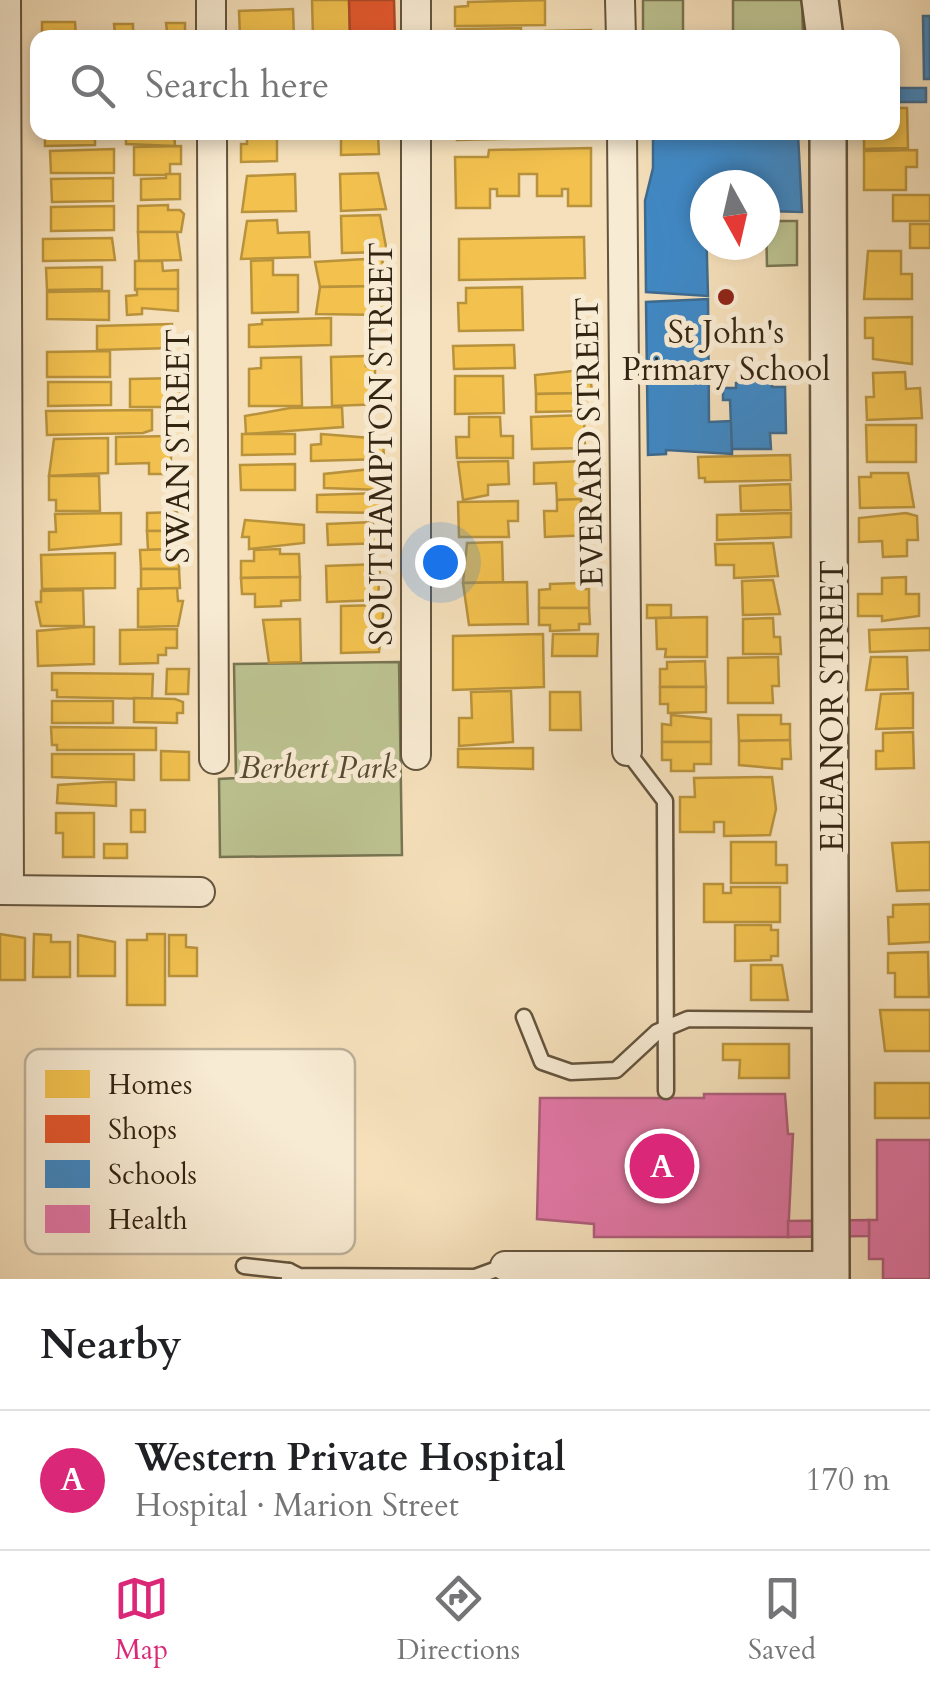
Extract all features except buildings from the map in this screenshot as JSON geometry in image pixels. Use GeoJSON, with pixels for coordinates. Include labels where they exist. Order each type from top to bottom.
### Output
{"type":"FeatureCollection","features":[{"type":"Feature","properties":{"kind":"street"},"geometry":{"type":"LineString","coordinates":[[6,0],[4,890],[200,892]]}},
{"type":"Feature","properties":{"kind":"street"},"geometry":{"type":"LineString","coordinates":[[211,0],[212,30]]}},
{"type":"Feature","properties":{"kind":"street"},"geometry":{"type":"LineString","coordinates":[[416,0],[416,30]]}},
{"type":"Feature","properties":{"kind":"street"},"geometry":{"type":"LineString","coordinates":[[620,0],[621,30]]}},
{"type":"Feature","properties":{"kind":"street"},"geometry":{"type":"LineString","coordinates":[[820,0],[826,30]]}},
{"type":"Feature","properties":{"kind":"street"},"geometry":{"type":"LineString","coordinates":[[828,30],[834,0]]}},
{"type":"Feature","properties":{"kind":"street","name":"SWAN STREET"},"geometry":{"type":"LineString","coordinates":[[212,140],[214,760]]}},
{"type":"Feature","properties":{"kind":"street","name":"SOUTHAMPTON STREET"},"geometry":{"type":"LineString","coordinates":[[416,140],[416,755]]}},
{"type":"Feature","properties":{"kind":"street","name":"EVERARD STREET"},"geometry":{"type":"LineString","coordinates":[[622,140],[627,752]]}},
{"type":"Feature","properties":{"kind":"street","name":"ELEANOR STREET"},"geometry":{"type":"LineString","coordinates":[[828,140],[831,1273]]}},
{"type":"Feature","properties":{"kind":"street"},"geometry":{"type":"LineString","coordinates":[[504,1266],[831,1273]]}},
{"type":"Feature","properties":{"kind":"lane"},"geometry":{"type":"LineString","coordinates":[[627,752],[666,801],[666,1091]]}},
{"type":"Feature","properties":{"kind":"lane"},"geometry":{"type":"LineString","coordinates":[[524,1017],[542,1062],[571,1072],[616,1070],[666,1026],[688,1019],[831,1020]]}},
{"type":"Feature","properties":{"kind":"lane"},"geometry":{"type":"LineString","coordinates":[[244,1266],[299,1276],[475,1277],[504,1266]]}},
{"type":"Feature","properties":{"kind":"green space"},"geometry":{"type":"Polygon","coordinates":[[[643,0],[683,0],[683,30],[643,30],[643,0]]]}},
{"type":"Feature","properties":{"kind":"green space"},"geometry":{"type":"Polygon","coordinates":[[[733,0],[802,0],[803,30],[733,30],[733,0]]]}},
{"type":"Feature","properties":{"kind":"green space"},"geometry":{"type":"Polygon","coordinates":[[[780,221],[797,221],[797,265],[767,266],[767,260],[780,260],[780,221]]]}},
{"type":"Feature","properties":{"kind":"green space","name":"Berbert Park"},"geometry":{"type":"Polygon","coordinates":[[[399,662],[402,855],[220,857],[219,779],[236,778],[234,664],[399,662]]]}},
{"type":"Feature","properties":{"kind":"place","name":"St John's Primary School"},"geometry":{"type":"Point","coordinates":[726,297]}},
{"type":"Feature","properties":{"kind":"place","name":"Western Private Hospital"},"geometry":{"type":"Point","coordinates":[662,1166]}}]}
